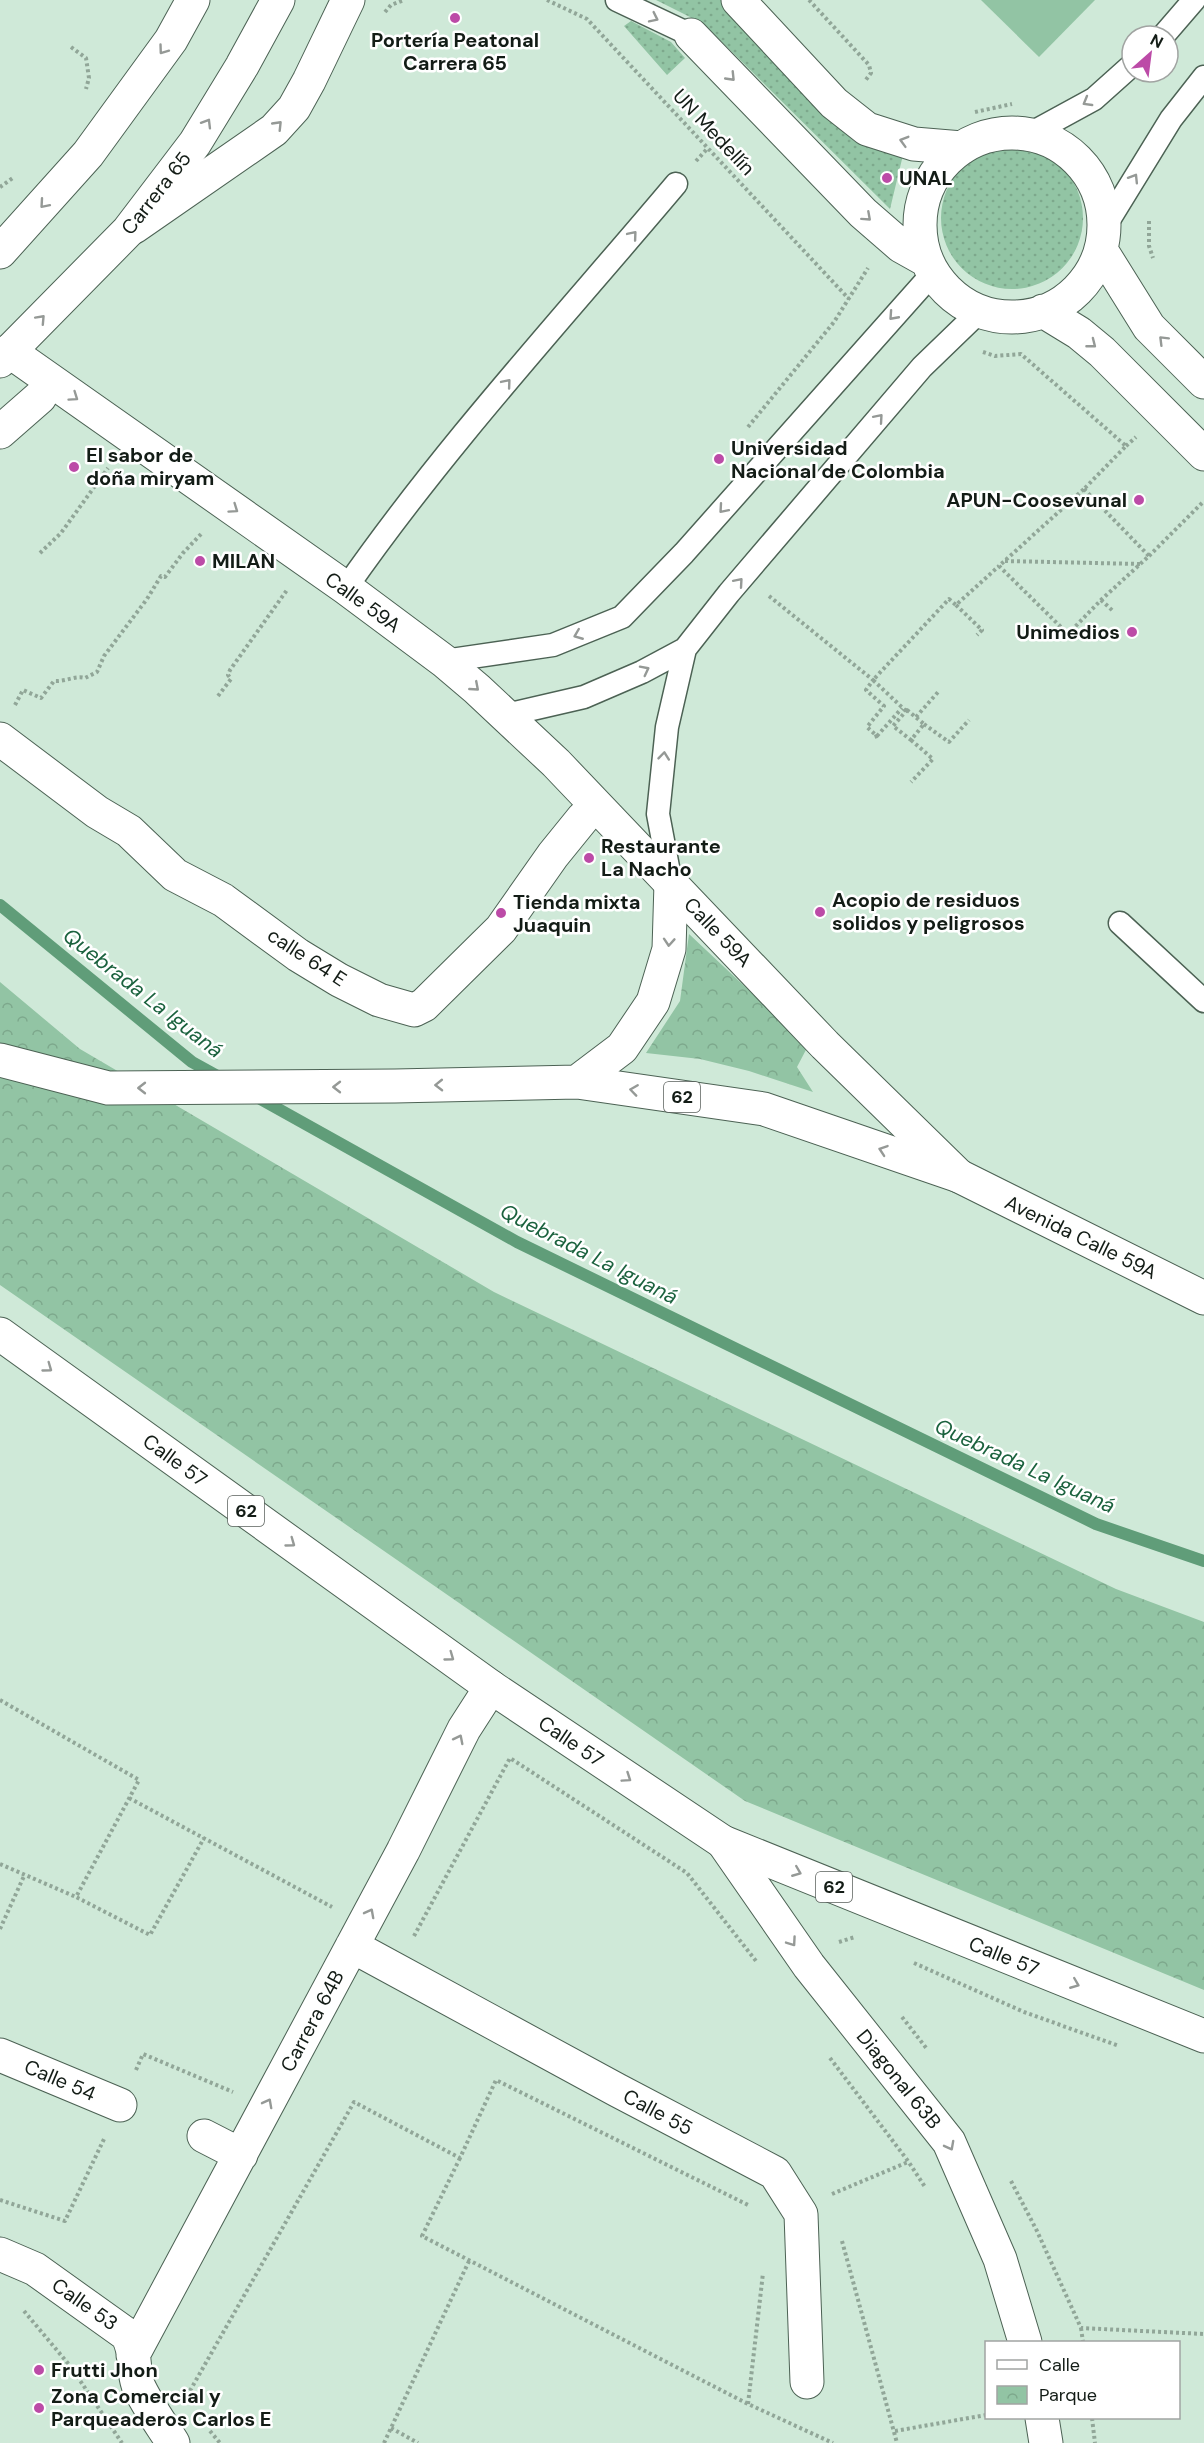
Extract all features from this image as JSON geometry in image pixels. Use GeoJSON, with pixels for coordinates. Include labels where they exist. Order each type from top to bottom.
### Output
{"type":"FeatureCollection","features":[{"type":"Feature","properties":{"kind":"main road"},"geometry":{"type":"LineString","coordinates":[[0,252],[88,154],[171,40],[194,0]]}},
{"type":"Feature","properties":{"kind":"main road","name":"Carrera 65"},"geometry":{"type":"LineString","coordinates":[[5,356],[128,231],[195,143],[242,66],[278,0]]}},
{"type":"Feature","properties":{"kind":"main road"},"geometry":{"type":"LineString","coordinates":[[128,231],[274,130],[294,108],[348,0]]}},
{"type":"Feature","properties":{"kind":"main road"},"geometry":{"type":"LineString","coordinates":[[738,0],[834,103],[867,129],[914,144],[962,148]]}},
{"type":"Feature","properties":{"kind":"main road"},"geometry":{"type":"LineString","coordinates":[[691,35],[863,213],[901,246],[930,266]]}},
{"type":"Feature","properties":{"kind":"main road"},"geometry":{"type":"LineString","coordinates":[[1005,133],[1028,135],[1053,143],[1075,158],[1091,178],[1101,203],[1102,239],[1092,270],[1080,288],[1063,302],[1043,311],[1007,317],[980,311],[962,302],[946,289],[930,266],[921,240],[920,218],[924,197],[932,178],[945,161],[982,137],[1005,133]]}},
{"type":"Feature","properties":{"kind":"main road"},"geometry":{"type":"LineString","coordinates":[[1102,239],[1149,327],[1204,382]]}},
{"type":"Feature","properties":{"kind":"main road"},"geometry":{"type":"LineString","coordinates":[[1043,311],[1078,333],[1102,352],[1204,454]]}},
{"type":"Feature","properties":{"kind":"main road","name":"Calle 59A"},"geometry":{"type":"LineString","coordinates":[[5,356],[346,588],[444,661],[506,715],[556,763],[825,1045],[958,1176]]}},
{"type":"Feature","properties":{"kind":"main road"},"geometry":{"type":"LineString","coordinates":[[0,432],[40,398]]}},
{"type":"Feature","properties":{"kind":"main road","name":"calle 64 E"},"geometry":{"type":"LineString","coordinates":[[6,725],[97,812],[129,831],[175,874],[224,900],[298,956],[339,980],[379,1000],[414,1010],[424,1005],[501,929],[553,855],[583,818]]}},
{"type":"Feature","properties":{"kind":"main road"},"geometry":{"type":"LineString","coordinates":[[577,1082],[622,1048],[653,1002],[669,949],[671,883]]}},
{"type":"Feature","properties":{"kind":"main road","name":"62"},"geometry":{"type":"LineString","coordinates":[[0,1060],[108,1089],[577,1082],[764,1109],[958,1176]]}},
{"type":"Feature","properties":{"kind":"main road","name":"Avenida Calle 59A"},"geometry":{"type":"LineString","coordinates":[[958,1176],[1204,1298]]}},
{"type":"Feature","properties":{"kind":"main road","name":"Calle 57"},"geometry":{"type":"LineString","coordinates":[[0,1334],[491,1687],[723,1842],[1204,2036]]}},
{"type":"Feature","properties":{"kind":"main road","name":"Carrera 64B"},"geometry":{"type":"LineString","coordinates":[[133,2355],[404,1851],[464,1729],[491,1687]]}},
{"type":"Feature","properties":{"kind":"main road","name":"Diagonal 63B"},"geometry":{"type":"LineString","coordinates":[[723,1842],[809,1966],[949,2142],[1000,2259],[1023,2341]]}},
{"type":"Feature","properties":{"kind":"main road","name":"Calle 55"},"geometry":{"type":"LineString","coordinates":[[352,1946],[775,2173],[801,2214],[807,2382]]}},
{"type":"Feature","properties":{"kind":"main road","name":"Calle 54"},"geometry":{"type":"LineString","coordinates":[[0,2055],[120,2105]]}},
{"type":"Feature","properties":{"kind":"main road"},"geometry":{"type":"LineString","coordinates":[[204,2136],[240,2155]]}},
{"type":"Feature","properties":{"kind":"main road","name":"Calle 53"},"geometry":{"type":"LineString","coordinates":[[0,2254],[35,2269],[126,2334],[132,2344],[140,2388],[173,2443]]}},
{"type":"Feature","properties":{"kind":"main road"},"geometry":{"type":"LineString","coordinates":[[1042,2419],[1046,2443]]}},
{"type":"Feature","properties":{"kind":"lane"},"geometry":{"type":"LineString","coordinates":[[617,0],[691,35]]}},
{"type":"Feature","properties":{"kind":"lane"},"geometry":{"type":"LineString","coordinates":[[1173,24],[1194,0]]}},
{"type":"Feature","properties":{"kind":"lane"},"geometry":{"type":"LineString","coordinates":[[1028,135],[1094,99],[1120,76]]}},
{"type":"Feature","properties":{"kind":"lane"},"geometry":{"type":"LineString","coordinates":[[1102,239],[1171,119],[1204,77]]}},
{"type":"Feature","properties":{"kind":"lane"},"geometry":{"type":"LineString","coordinates":[[346,588],[470,428],[676,184]]}},
{"type":"Feature","properties":{"kind":"lane"},"geometry":{"type":"LineString","coordinates":[[444,661],[553,645],[622,617],[684,553],[930,266]]}},
{"type":"Feature","properties":{"kind":"lane"},"geometry":{"type":"LineString","coordinates":[[506,715],[584,696],[642,672],[685,648],[729,593],[922,367],[980,311]]}},
{"type":"Feature","properties":{"kind":"lane"},"geometry":{"type":"LineString","coordinates":[[671,883],[658,814],[667,727],[685,648]]}},
{"type":"Feature","properties":{"kind":"lane"},"geometry":{"type":"LineString","coordinates":[[1120,923],[1204,1001]]}},
{"type":"Feature","properties":{"kind":"path"},"geometry":{"type":"LineString","coordinates":[[391,3],[404,0]]}},
{"type":"Feature","properties":{"kind":"path","name":"UN Medellín"},"geometry":{"type":"LineString","coordinates":[[547,0],[587,19],[849,299]]}},
{"type":"Feature","properties":{"kind":"path"},"geometry":{"type":"LineString","coordinates":[[809,0],[869,65],[871,73],[864,82]]}},
{"type":"Feature","properties":{"kind":"path"},"geometry":{"type":"LineString","coordinates":[[71,47],[86,58],[88,66],[89,78],[84,101]]}},
{"type":"Feature","properties":{"kind":"path"},"geometry":{"type":"LineString","coordinates":[[0,187],[17,174]]}},
{"type":"Feature","properties":{"kind":"path"},"geometry":{"type":"LineString","coordinates":[[1150,210],[1149,246],[1155,266]]}},
{"type":"Feature","properties":{"kind":"path"},"geometry":{"type":"LineString","coordinates":[[956,605],[1084,489],[1126,446],[1021,354],[995,356],[981,352]]}},
{"type":"Feature","properties":{"kind":"path"},"geometry":{"type":"LineString","coordinates":[[40,553],[61,533],[110,465]]}},
{"type":"Feature","properties":{"kind":"path"},"geometry":{"type":"LineString","coordinates":[[1084,489],[1149,556]]}},
{"type":"Feature","properties":{"kind":"path"},"geometry":{"type":"LineString","coordinates":[[999,566],[1068,634],[1204,501]]}},
{"type":"Feature","properties":{"kind":"path"},"geometry":{"type":"LineString","coordinates":[[6,725],[23,690],[41,698],[54,681],[64,682],[80,676],[85,678],[97,672],[104,656],[147,598],[160,576],[165,577],[183,552],[207,527]]}},
{"type":"Feature","properties":{"kind":"path"},"geometry":{"type":"LineString","coordinates":[[1004,561],[1140,564]]}},
{"type":"Feature","properties":{"kind":"path"},"geometry":{"type":"LineString","coordinates":[[218,696],[231,678],[228,675],[230,670],[291,584]]}},
{"type":"Feature","properties":{"kind":"path"},"geometry":{"type":"LineString","coordinates":[[763,592],[873,680],[902,708],[949,742],[969,720]]}},
{"type":"Feature","properties":{"kind":"path"},"geometry":{"type":"LineString","coordinates":[[902,708],[876,737],[867,727],[884,706],[866,690],[949,599],[982,630],[977,635]]}},
{"type":"Feature","properties":{"kind":"path"},"geometry":{"type":"LineString","coordinates":[[1101,600],[1113,611]]}},
{"type":"Feature","properties":{"kind":"path"},"geometry":{"type":"LineString","coordinates":[[916,717],[939,691]]}},
{"type":"Feature","properties":{"kind":"path"},"geometry":{"type":"LineString","coordinates":[[906,711],[893,726],[933,759],[911,782]]}},
{"type":"Feature","properties":{"kind":"path"},"geometry":{"type":"LineString","coordinates":[[911,740],[924,724]]}},
{"type":"Feature","properties":{"kind":"path"},"geometry":{"type":"LineString","coordinates":[[0,1700],[139,1780],[76,1897]]}},
{"type":"Feature","properties":{"kind":"path"},"geometry":{"type":"LineString","coordinates":[[423,1941],[413,1935],[510,1758],[687,1873],[758,1964]]}},
{"type":"Feature","properties":{"kind":"path"},"geometry":{"type":"LineString","coordinates":[[129,1798],[338,1910]]}},
{"type":"Feature","properties":{"kind":"path"},"geometry":{"type":"LineString","coordinates":[[0,1864],[76,1897],[150,1935],[204,1838]]}},
{"type":"Feature","properties":{"kind":"path"},"geometry":{"type":"LineString","coordinates":[[0,1929],[24,1876]]}},
{"type":"Feature","properties":{"kind":"path"},"geometry":{"type":"LineString","coordinates":[[844,1951],[837,1943],[855,1937]]}},
{"type":"Feature","properties":{"kind":"path"},"geometry":{"type":"LineString","coordinates":[[908,1960],[1024,2012],[1125,2048]]}},
{"type":"Feature","properties":{"kind":"path"},"geometry":{"type":"LineString","coordinates":[[895,2009],[930,2054]]}},
{"type":"Feature","properties":{"kind":"path"},"geometry":{"type":"LineString","coordinates":[[0,2200],[65,2221],[143,2054],[240,2094]]}},
{"type":"Feature","properties":{"kind":"path"},"geometry":{"type":"LineString","coordinates":[[827,2196],[908,2162],[829,2057]]}},
{"type":"Feature","properties":{"kind":"path"},"geometry":{"type":"LineString","coordinates":[[758,2210],[496,2080],[422,2236],[748,2404],[833,2443]]}},
{"type":"Feature","properties":{"kind":"path"},"geometry":{"type":"LineString","coordinates":[[185,2399],[354,2102],[460,2158]]}},
{"type":"Feature","properties":{"kind":"path"},"geometry":{"type":"LineString","coordinates":[[1005,2171],[1037,2231],[1081,2328],[1083,2341]]}},
{"type":"Feature","properties":{"kind":"path"},"geometry":{"type":"LineString","coordinates":[[842,2240],[897,2443]]}},
{"type":"Feature","properties":{"kind":"path"},"geometry":{"type":"LineString","coordinates":[[384,2443],[469,2261]]}},
{"type":"Feature","properties":{"kind":"path"},"geometry":{"type":"LineString","coordinates":[[748,2404],[764,2263]]}},
{"type":"Feature","properties":{"kind":"path"},"geometry":{"type":"LineString","coordinates":[[21,2307],[71,2367],[122,2443]]}},
{"type":"Feature","properties":{"kind":"path"},"geometry":{"type":"LineString","coordinates":[[1081,2328],[1204,2334]]}},
{"type":"Feature","properties":{"kind":"path"},"geometry":{"type":"LineString","coordinates":[[895,2431],[985,2415]]}},
{"type":"Feature","properties":{"kind":"path"},"geometry":{"type":"LineString","coordinates":[[1092,2419],[1095,2443]]}},
{"type":"Feature","properties":{"kind":"path"},"geometry":{"type":"LineString","coordinates":[[206,2425],[220,2443]]}},
{"type":"Feature","properties":{"kind":"path"},"geometry":{"type":"LineString","coordinates":[[391,2428],[418,2443]]}},
{"type":"Feature","properties":{"kind":"green space"},"geometry":{"type":"Polygon","coordinates":[[[656,0],[725,0],[854,141],[903,155],[890,209],[704,24],[656,0]]]}},
{"type":"Feature","properties":{"kind":"green space"},"geometry":{"type":"Polygon","coordinates":[[[981,0],[1095,0],[1039,57],[981,0]]]}},
{"type":"Feature","properties":{"kind":"green space"},"geometry":{"type":"Polygon","coordinates":[[[631,21],[671,42],[685,58],[667,75],[624,26],[631,21]]]}},
{"type":"Feature","properties":{"kind":"green space"},"geometry":{"type":"Polygon","coordinates":[[[1012,147],[1039,152],[1062,168],[1078,191],[1083,218],[1078,245],[1062,268],[1039,284],[1012,289],[985,284],[962,268],[946,245],[941,218],[946,191],[962,168],[985,152],[1012,147]]]}},
{"type":"Feature","properties":{"kind":"green space"},"geometry":{"type":"Polygon","coordinates":[[[689,934],[808,1046],[797,1067],[813,1092],[749,1071],[700,1059],[646,1053],[680,1001],[689,934]]]}},
{"type":"Feature","properties":{"kind":"green space"},"geometry":{"type":"Polygon","coordinates":[[[0,982],[80,1049],[494,1292],[1116,1589],[1204,1622],[1204,1990],[745,1801],[0,1285],[0,982]]]}},
{"type":"Feature","properties":{"kind":"waterway","name":"Quebrada La Iguaná"},"geometry":{"type":"LineString","coordinates":[[0,905],[192,1062],[221,1078]]}},
{"type":"Feature","properties":{"kind":"waterway","name":"Quebrada La Iguaná"},"geometry":{"type":"LineString","coordinates":[[255,1096],[517,1242],[1096,1524],[1204,1561]]}},
{"type":"Feature","properties":{"kind":"place","name":"Portería Peatonal Carrera 65"},"geometry":{"type":"Point","coordinates":[455,18]}},
{"type":"Feature","properties":{"kind":"place","name":"UNAL"},"geometry":{"type":"Point","coordinates":[887,178]}},
{"type":"Feature","properties":{"kind":"place","name":"Universidad Nacional de Colombia"},"geometry":{"type":"Point","coordinates":[719,459]}},
{"type":"Feature","properties":{"kind":"place","name":"El sabor de doña miryam"},"geometry":{"type":"Point","coordinates":[74,467]}},
{"type":"Feature","properties":{"kind":"place","name":"APUN-Coosevunal"},"geometry":{"type":"Point","coordinates":[1139,500]}},
{"type":"Feature","properties":{"kind":"place","name":"MILAN"},"geometry":{"type":"Point","coordinates":[200,561]}},
{"type":"Feature","properties":{"kind":"place","name":"Unimedios"},"geometry":{"type":"Point","coordinates":[1132,632]}},
{"type":"Feature","properties":{"kind":"place","name":"Restaurante La Nacho"},"geometry":{"type":"Point","coordinates":[589,858]}},
{"type":"Feature","properties":{"kind":"place","name":"Acopio de residuos solidos y peligrosos"},"geometry":{"type":"Point","coordinates":[820,912]}},
{"type":"Feature","properties":{"kind":"place","name":"Tienda mixta Juaquin"},"geometry":{"type":"Point","coordinates":[501,913]}},
{"type":"Feature","properties":{"kind":"place","name":"Frutti Jhon"},"geometry":{"type":"Point","coordinates":[39,2370]}},
{"type":"Feature","properties":{"kind":"place","name":"Zona Comercial y Parqueaderos Carlos E"},"geometry":{"type":"Point","coordinates":[39,2408]}}]}
